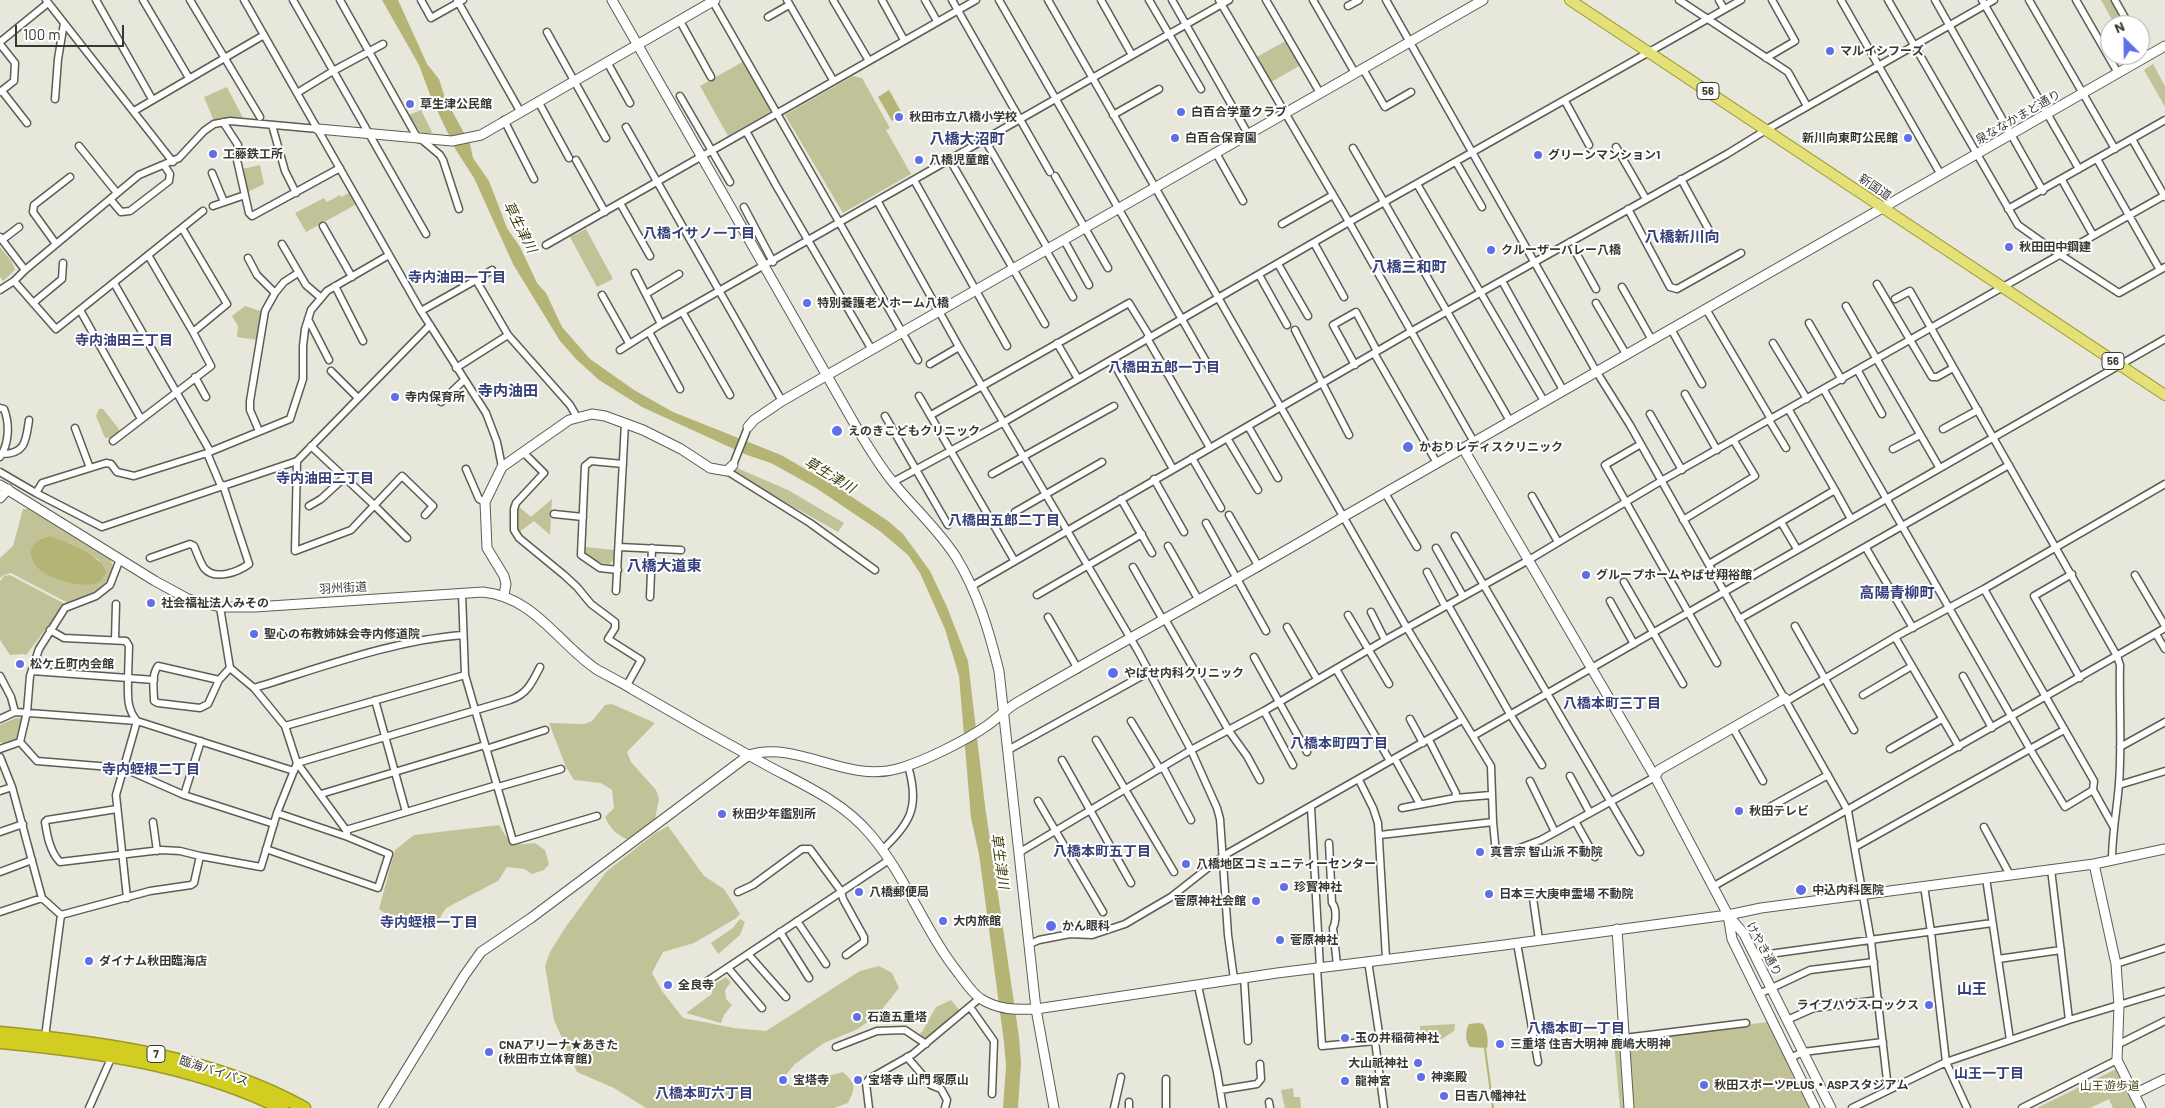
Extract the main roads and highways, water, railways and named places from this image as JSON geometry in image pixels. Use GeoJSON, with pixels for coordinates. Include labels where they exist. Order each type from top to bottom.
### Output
{"type":"FeatureCollection","features":[{"type":"Feature","properties":{"kind":"highway","name":"臨海バイパス"},"geometry":{"type":"LineString","coordinates":[[0,1033],[45,1037],[114,1052],[196,1074],[250,1093],[281,1108]]}},
{"type":"Feature","properties":{"kind":"highway","name":"臨海バイパス"},"geometry":{"type":"LineString","coordinates":[[0,1042],[114,1052],[152,1053],[203,1065],[264,1089],[304,1108]]}},
{"type":"Feature","properties":{"kind":"main road","name":"新国道"},"geometry":{"type":"LineString","coordinates":[[1570,0],[2165,395]]}},
{"type":"Feature","properties":{"kind":"waterway"},"geometry":{"type":"LineString","coordinates":[[1485,1048],[1493,1108]]}},
{"type":"Feature","properties":{"kind":"place","name":"マルイシフーズ"},"geometry":{"type":"Point","coordinates":[1830,51]}},
{"type":"Feature","properties":{"kind":"place","name":"草生津公民館"},"geometry":{"type":"Point","coordinates":[410,104]}},
{"type":"Feature","properties":{"kind":"place","name":"白百合学童クラブ"},"geometry":{"type":"Point","coordinates":[1181,112]}},
{"type":"Feature","properties":{"kind":"place","name":"秋田市立八橋小学校"},"geometry":{"type":"Point","coordinates":[899,117]}},
{"type":"Feature","properties":{"kind":"place","name":"白百合保育園"},"geometry":{"type":"Point","coordinates":[1175,138]}},
{"type":"Feature","properties":{"kind":"place","name":"新川向東町公民館"},"geometry":{"type":"Point","coordinates":[1908,138]}},
{"type":"Feature","properties":{"kind":"place","name":"工藤鉄工所"},"geometry":{"type":"Point","coordinates":[213,154]}},
{"type":"Feature","properties":{"kind":"place","name":"グリーンマンション1"},"geometry":{"type":"Point","coordinates":[1538,155]}},
{"type":"Feature","properties":{"kind":"place","name":"八橋児童館"},"geometry":{"type":"Point","coordinates":[919,160]}},
{"type":"Feature","properties":{"kind":"place","name":"秋田田中鋼建"},"geometry":{"type":"Point","coordinates":[2009,247]}},
{"type":"Feature","properties":{"kind":"place","name":"クルーザーバレー八橋"},"geometry":{"type":"Point","coordinates":[1491,250]}},
{"type":"Feature","properties":{"kind":"place","name":"特別養護老人ホーム八橋"},"geometry":{"type":"Point","coordinates":[807,303]}},
{"type":"Feature","properties":{"kind":"place","name":"寺内保育所"},"geometry":{"type":"Point","coordinates":[395,397]}},
{"type":"Feature","properties":{"kind":"place","name":"えのきこどもクリニック"},"geometry":{"type":"Point","coordinates":[837,431]}},
{"type":"Feature","properties":{"kind":"place","name":"かおりレディスクリニック"},"geometry":{"type":"Point","coordinates":[1408,447]}},
{"type":"Feature","properties":{"kind":"place","name":"グループホームやばせ翔裕館"},"geometry":{"type":"Point","coordinates":[1586,575]}},
{"type":"Feature","properties":{"kind":"place","name":"社会福祉法人みその"},"geometry":{"type":"Point","coordinates":[151,603]}},
{"type":"Feature","properties":{"kind":"place","name":"聖心の布教姉妹会寺内修道院"},"geometry":{"type":"Point","coordinates":[254,634]}},
{"type":"Feature","properties":{"kind":"place","name":"松ケ丘町内会館"},"geometry":{"type":"Point","coordinates":[20,664]}},
{"type":"Feature","properties":{"kind":"place","name":"やばせ内科クリニック"},"geometry":{"type":"Point","coordinates":[1113,673]}},
{"type":"Feature","properties":{"kind":"place","name":"秋田テレビ"},"geometry":{"type":"Point","coordinates":[1739,811]}},
{"type":"Feature","properties":{"kind":"place","name":"秋田少年鑑別所"},"geometry":{"type":"Point","coordinates":[722,814]}},
{"type":"Feature","properties":{"kind":"place","name":"真言宗 智山派 不動院"},"geometry":{"type":"Point","coordinates":[1480,852]}},
{"type":"Feature","properties":{"kind":"place","name":"八橋地区コミュニティーセンター"},"geometry":{"type":"Point","coordinates":[1186,864]}},
{"type":"Feature","properties":{"kind":"place","name":"珍寳神社"},"geometry":{"type":"Point","coordinates":[1284,887]}},
{"type":"Feature","properties":{"kind":"place","name":"中込内科医院"},"geometry":{"type":"Point","coordinates":[1801,890]}},
{"type":"Feature","properties":{"kind":"place","name":"八橋郵便局"},"geometry":{"type":"Point","coordinates":[859,892]}},
{"type":"Feature","properties":{"kind":"place","name":"日本三大庚申霊場 不動院"},"geometry":{"type":"Point","coordinates":[1489,894]}},
{"type":"Feature","properties":{"kind":"place","name":"菅原神社会館"},"geometry":{"type":"Point","coordinates":[1256,901]}},
{"type":"Feature","properties":{"kind":"place","name":"大内旅館"},"geometry":{"type":"Point","coordinates":[943,921]}},
{"type":"Feature","properties":{"kind":"place","name":"かん眼科"},"geometry":{"type":"Point","coordinates":[1051,926]}},
{"type":"Feature","properties":{"kind":"place","name":"菅原神社"},"geometry":{"type":"Point","coordinates":[1280,940]}},
{"type":"Feature","properties":{"kind":"place","name":"ダイナム秋田臨海店"},"geometry":{"type":"Point","coordinates":[89,961]}},
{"type":"Feature","properties":{"kind":"place","name":"全良寺"},"geometry":{"type":"Point","coordinates":[668,985]}},
{"type":"Feature","properties":{"kind":"place","name":"ライブハウス ロックス"},"geometry":{"type":"Point","coordinates":[1929,1005]}},
{"type":"Feature","properties":{"kind":"place","name":"石造五重塔"},"geometry":{"type":"Point","coordinates":[857,1017]}},
{"type":"Feature","properties":{"kind":"place","name":"玉の井稲荷神社"},"geometry":{"type":"Point","coordinates":[1345,1038]}},
{"type":"Feature","properties":{"kind":"place","name":"三重塔 住吉大明神 鹿嶋大明神"},"geometry":{"type":"Point","coordinates":[1500,1044]}},
{"type":"Feature","properties":{"kind":"place","name":"CNAアリーナ★あきた (秋田市立体育館)"},"geometry":{"type":"Point","coordinates":[489,1052]}},
{"type":"Feature","properties":{"kind":"place","name":"大山祇神社"},"geometry":{"type":"Point","coordinates":[1418,1063]}},
{"type":"Feature","properties":{"kind":"place","name":"神楽殿"},"geometry":{"type":"Point","coordinates":[1421,1077]}},
{"type":"Feature","properties":{"kind":"place","name":"宝塔寺"},"geometry":{"type":"Point","coordinates":[783,1080]}},
{"type":"Feature","properties":{"kind":"place","name":"宝塔寺 山門 塚原山"},"geometry":{"type":"Point","coordinates":[858,1080]}},
{"type":"Feature","properties":{"kind":"place","name":"龍神宮"},"geometry":{"type":"Point","coordinates":[1345,1081]}},
{"type":"Feature","properties":{"kind":"place","name":"秋田スポーツPLUS・ASPスタジアム"},"geometry":{"type":"Point","coordinates":[1704,1085]}},
{"type":"Feature","properties":{"kind":"place","name":"日吉八幡神社"},"geometry":{"type":"Point","coordinates":[1444,1096]}},
{"type":"Feature","properties":{"kind":"district","name":"八橋大沼町"},"geometry":{"type":"Point","coordinates":[967,139]}},
{"type":"Feature","properties":{"kind":"district","name":"八橋イサノ一丁目"},"geometry":{"type":"Point","coordinates":[699,233]}},
{"type":"Feature","properties":{"kind":"district","name":"八橋新川向"},"geometry":{"type":"Point","coordinates":[1682,237]}},
{"type":"Feature","properties":{"kind":"district","name":"八橋三和町"},"geometry":{"type":"Point","coordinates":[1409,267]}},
{"type":"Feature","properties":{"kind":"district","name":"寺内油田一丁目"},"geometry":{"type":"Point","coordinates":[457,277]}},
{"type":"Feature","properties":{"kind":"district","name":"寺内油田三丁目"},"geometry":{"type":"Point","coordinates":[124,340]}},
{"type":"Feature","properties":{"kind":"district","name":"八橋田五郎一丁目"},"geometry":{"type":"Point","coordinates":[1164,367]}},
{"type":"Feature","properties":{"kind":"district","name":"寺内油田"},"geometry":{"type":"Point","coordinates":[508,391]}},
{"type":"Feature","properties":{"kind":"district","name":"寺内油田二丁目"},"geometry":{"type":"Point","coordinates":[325,478]}},
{"type":"Feature","properties":{"kind":"district","name":"八橋田五郎二丁目"},"geometry":{"type":"Point","coordinates":[1004,520]}},
{"type":"Feature","properties":{"kind":"district","name":"八橋大道東"},"geometry":{"type":"Point","coordinates":[664,566]}},
{"type":"Feature","properties":{"kind":"district","name":"高陽青柳町"},"geometry":{"type":"Point","coordinates":[1897,593]}},
{"type":"Feature","properties":{"kind":"district","name":"八橋本町三丁目"},"geometry":{"type":"Point","coordinates":[1612,703]}},
{"type":"Feature","properties":{"kind":"district","name":"八橋本町四丁目"},"geometry":{"type":"Point","coordinates":[1339,743]}},
{"type":"Feature","properties":{"kind":"district","name":"寺内蛭根二丁目"},"geometry":{"type":"Point","coordinates":[151,769]}},
{"type":"Feature","properties":{"kind":"district","name":"八橋本町五丁目"},"geometry":{"type":"Point","coordinates":[1102,851]}},
{"type":"Feature","properties":{"kind":"district","name":"寺内蛭根一丁目"},"geometry":{"type":"Point","coordinates":[429,922]}},
{"type":"Feature","properties":{"kind":"district","name":"山王"},"geometry":{"type":"Point","coordinates":[1972,989]}},
{"type":"Feature","properties":{"kind":"district","name":"八橋本町一丁目"},"geometry":{"type":"Point","coordinates":[1576,1028]}},
{"type":"Feature","properties":{"kind":"district","name":"山王一丁目"},"geometry":{"type":"Point","coordinates":[1989,1073]}},
{"type":"Feature","properties":{"kind":"district","name":"八橋本町六丁目"},"geometry":{"type":"Point","coordinates":[704,1093]}},
{"type":"Feature","properties":{"kind":"water label","name":"草生津川"},"geometry":{"type":"Point","coordinates":[520,227]}},
{"type":"Feature","properties":{"kind":"water label","name":"草生津川"},"geometry":{"type":"Point","coordinates":[830,475]}},
{"type":"Feature","properties":{"kind":"water label","name":"草生津川"},"geometry":{"type":"Point","coordinates":[1000,861]}},
{"type":"Feature","properties":{"kind":"park label","name":"山王遊歩道"},"geometry":{"type":"Point","coordinates":[2110,1086]}}]}
